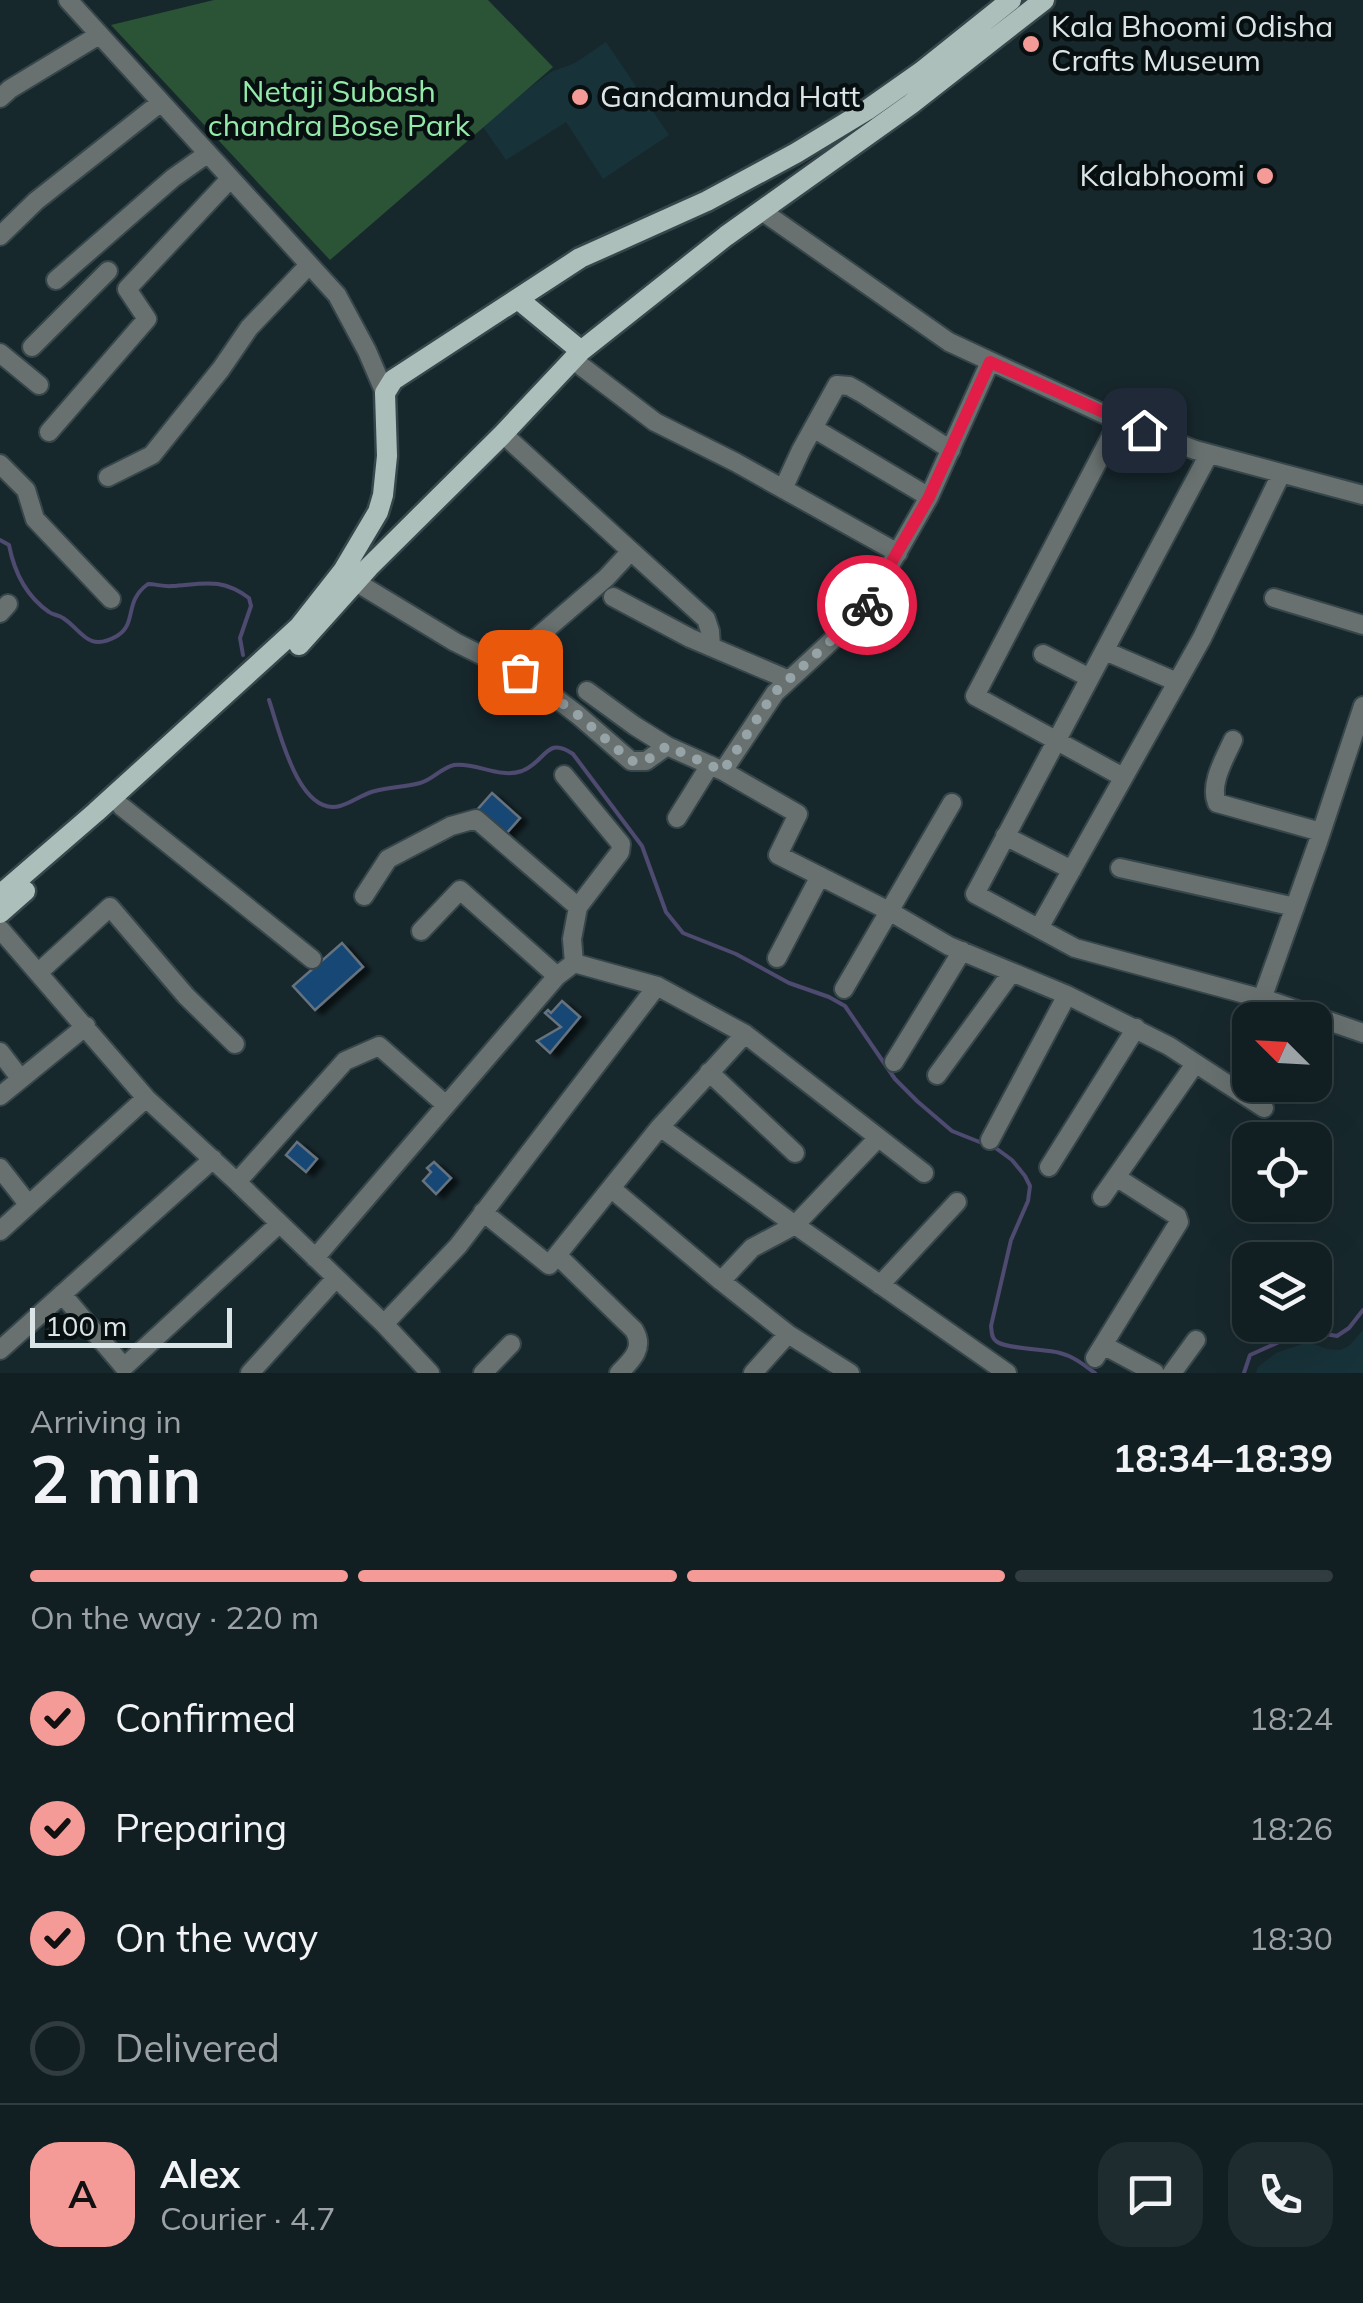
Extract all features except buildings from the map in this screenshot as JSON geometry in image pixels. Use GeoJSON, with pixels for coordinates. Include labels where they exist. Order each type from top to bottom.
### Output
{"type":"FeatureCollection","features":[{"type":"Feature","properties":{"kind":"main road"},"geometry":{"type":"LineString","coordinates":[[0,894],[299,628],[343,571],[378,512],[383,494],[388,386],[580,258],[707,201],[867,110],[922,72],[1011,0]]}},
{"type":"Feature","properties":{"kind":"main road"},"geometry":{"type":"LineString","coordinates":[[0,913],[310,635],[356,582],[577,355],[726,236],[911,104],[1044,0]]}},
{"type":"Feature","properties":{"kind":"main road"},"geometry":{"type":"LineString","coordinates":[[518,298],[577,355]]}},
{"type":"Feature","properties":{"kind":"street"},"geometry":{"type":"LineString","coordinates":[[68,0],[336,295],[385,392]]}},
{"type":"Feature","properties":{"kind":"street"},"geometry":{"type":"LineString","coordinates":[[3,88],[99,35]]}},
{"type":"Feature","properties":{"kind":"street"},"geometry":{"type":"LineString","coordinates":[[0,236],[36,200],[160,102]]}},
{"type":"Feature","properties":{"kind":"street"},"geometry":{"type":"LineString","coordinates":[[56,280],[173,178],[207,154]]}},
{"type":"Feature","properties":{"kind":"street"},"geometry":{"type":"LineString","coordinates":[[127,289],[230,179]]}},
{"type":"Feature","properties":{"kind":"street"},"geometry":{"type":"LineString","coordinates":[[762,211],[949,342],[990,362],[1119,420],[1209,454],[1363,496]]}},
{"type":"Feature","properties":{"kind":"street"},"geometry":{"type":"LineString","coordinates":[[49,432],[146,318],[127,289],[88,252]]}},
{"type":"Feature","properties":{"kind":"street"},"geometry":{"type":"LineString","coordinates":[[108,477],[152,454],[249,328],[309,265]]}},
{"type":"Feature","properties":{"kind":"street"},"geometry":{"type":"LineString","coordinates":[[32,347],[108,271]]}},
{"type":"Feature","properties":{"kind":"street"},"geometry":{"type":"LineString","coordinates":[[0,353],[39,385]]}},
{"type":"Feature","properties":{"kind":"street"},"geometry":{"type":"LineString","coordinates":[[577,355],[656,422],[898,553]]}},
{"type":"Feature","properties":{"kind":"street"},"geometry":{"type":"LineString","coordinates":[[678,818],[774,693],[864,610],[929,497],[990,362]]}},
{"type":"Feature","properties":{"kind":"street"},"geometry":{"type":"LineString","coordinates":[[783,489],[837,385],[848,386],[951,450]]}},
{"type":"Feature","properties":{"kind":"street"},"geometry":{"type":"LineString","coordinates":[[1119,420],[975,696],[1124,777]]}},
{"type":"Feature","properties":{"kind":"street"},"geometry":{"type":"LineString","coordinates":[[813,428],[929,497]]}},
{"type":"Feature","properties":{"kind":"street"},"geometry":{"type":"LineString","coordinates":[[503,434],[706,619],[711,647]]}},
{"type":"Feature","properties":{"kind":"street"},"geometry":{"type":"LineString","coordinates":[[1209,454],[975,894],[1075,948],[1262,999],[1363,1034]]}},
{"type":"Feature","properties":{"kind":"street"},"geometry":{"type":"LineString","coordinates":[[0,464],[26,490],[35,519],[111,599]]}},
{"type":"Feature","properties":{"kind":"street"},"geometry":{"type":"LineString","coordinates":[[1039,928],[1202,638],[1281,474]]}},
{"type":"Feature","properties":{"kind":"street"},"geometry":{"type":"LineString","coordinates":[[527,646],[606,578],[630,552]]}},
{"type":"Feature","properties":{"kind":"street"},"geometry":{"type":"LineString","coordinates":[[356,582],[481,655]]}},
{"type":"Feature","properties":{"kind":"street"},"geometry":{"type":"LineString","coordinates":[[613,598],[711,647],[789,680]]}},
{"type":"Feature","properties":{"kind":"street"},"geometry":{"type":"LineString","coordinates":[[1274,598],[1363,626]]}},
{"type":"Feature","properties":{"kind":"street"},"geometry":{"type":"LineString","coordinates":[[1105,651],[1177,682]]}},
{"type":"Feature","properties":{"kind":"street"},"geometry":{"type":"LineString","coordinates":[[1043,654],[1090,678]]}},
{"type":"Feature","properties":{"kind":"street"},"geometry":{"type":"LineString","coordinates":[[520,672],[631,761],[646,761],[667,746]]}},
{"type":"Feature","properties":{"kind":"street"},"geometry":{"type":"LineString","coordinates":[[587,691],[667,746],[716,768],[798,814],[778,855],[962,951],[1136,1028],[1264,1108]]}},
{"type":"Feature","properties":{"kind":"street"},"geometry":{"type":"LineString","coordinates":[[1262,999],[1363,706]]}},
{"type":"Feature","properties":{"kind":"street"},"geometry":{"type":"LineString","coordinates":[[1232,740],[1214,788],[1217,803],[1321,832]]}},
{"type":"Feature","properties":{"kind":"street"},"geometry":{"type":"LineString","coordinates":[[564,775],[621,844],[620,852],[578,907],[572,939],[574,963]]}},
{"type":"Feature","properties":{"kind":"street"},"geometry":{"type":"LineString","coordinates":[[844,989],[952,803]]}},
{"type":"Feature","properties":{"kind":"street"},"geometry":{"type":"LineString","coordinates":[[122,806],[312,959]]}},
{"type":"Feature","properties":{"kind":"street"},"geometry":{"type":"LineString","coordinates":[[364,896],[388,859],[451,826],[476,819],[578,907]]}},
{"type":"Feature","properties":{"kind":"street"},"geometry":{"type":"LineString","coordinates":[[1005,836],[1072,870]]}},
{"type":"Feature","properties":{"kind":"street"},"geometry":{"type":"LineString","coordinates":[[1120,868],[1295,907]]}},
{"type":"Feature","properties":{"kind":"street"},"geometry":{"type":"LineString","coordinates":[[777,958],[820,876]]}},
{"type":"Feature","properties":{"kind":"street"},"geometry":{"type":"LineString","coordinates":[[420,931],[460,890],[558,976]]}},
{"type":"Feature","properties":{"kind":"street"},"geometry":{"type":"LineString","coordinates":[[39,972],[110,907],[186,996],[235,1044]]}},
{"type":"Feature","properties":{"kind":"street"},"geometry":{"type":"LineString","coordinates":[[0,929],[146,1098],[384,1324],[428,1372]]}},
{"type":"Feature","properties":{"kind":"street"},"geometry":{"type":"LineString","coordinates":[[894,1062],[962,951]]}},
{"type":"Feature","properties":{"kind":"street"},"geometry":{"type":"LineString","coordinates":[[315,1258],[558,976],[574,963]]}},
{"type":"Feature","properties":{"kind":"street"},"geometry":{"type":"LineString","coordinates":[[574,963],[657,986],[745,1034],[924,1173]]}},
{"type":"Feature","properties":{"kind":"street"},"geometry":{"type":"LineString","coordinates":[[937,1074],[1012,972]]}},
{"type":"Feature","properties":{"kind":"street"},"geometry":{"type":"LineString","coordinates":[[384,1324],[458,1246],[657,986]]}},
{"type":"Feature","properties":{"kind":"street"},"geometry":{"type":"LineString","coordinates":[[990,1140],[1067,995]]}},
{"type":"Feature","properties":{"kind":"street"},"geometry":{"type":"LineString","coordinates":[[0,1096],[86,1026]]}},
{"type":"Feature","properties":{"kind":"street"},"geometry":{"type":"LineString","coordinates":[[1049,1166],[1136,1028]]}},
{"type":"Feature","properties":{"kind":"street"},"geometry":{"type":"LineString","coordinates":[[483,1212],[549,1265],[660,1127],[745,1034]]}},
{"type":"Feature","properties":{"kind":"street"},"geometry":{"type":"LineString","coordinates":[[237,1182],[346,1061],[378,1046],[446,1105]]}},
{"type":"Feature","properties":{"kind":"street"},"geometry":{"type":"LineString","coordinates":[[0,1052],[20,1078]]}},
{"type":"Feature","properties":{"kind":"street"},"geometry":{"type":"LineString","coordinates":[[1102,1197],[1195,1064]]}},
{"type":"Feature","properties":{"kind":"street"},"geometry":{"type":"LineString","coordinates":[[710,1072],[795,1153]]}},
{"type":"Feature","properties":{"kind":"street"},"geometry":{"type":"LineString","coordinates":[[0,1231],[146,1098]]}},
{"type":"Feature","properties":{"kind":"street"},"geometry":{"type":"LineString","coordinates":[[660,1127],[1007,1373]]}},
{"type":"Feature","properties":{"kind":"street"},"geometry":{"type":"LineString","coordinates":[[722,1281],[752,1248],[795,1225],[878,1138]]}},
{"type":"Feature","properties":{"kind":"street"},"geometry":{"type":"LineString","coordinates":[[0,1350],[212,1159]]}},
{"type":"Feature","properties":{"kind":"street"},"geometry":{"type":"LineString","coordinates":[[0,1168],[28,1204]]}},
{"type":"Feature","properties":{"kind":"street"},"geometry":{"type":"LineString","coordinates":[[1116,1178],[1177,1216],[1179,1222],[1099,1351],[1155,1373]]}},
{"type":"Feature","properties":{"kind":"street"},"geometry":{"type":"LineString","coordinates":[[612,1189],[788,1334],[850,1373]]}},
{"type":"Feature","properties":{"kind":"street"},"geometry":{"type":"LineString","coordinates":[[880,1285],[957,1202]]}},
{"type":"Feature","properties":{"kind":"street"},"geometry":{"type":"LineString","coordinates":[[62,1294],[121,1370],[279,1224]]}},
{"type":"Feature","properties":{"kind":"street"},"geometry":{"type":"LineString","coordinates":[[557,1255],[639,1339],[634,1359],[619,1373]]}},
{"type":"Feature","properties":{"kind":"street"},"geometry":{"type":"LineString","coordinates":[[250,1373],[336,1278]]}},
{"type":"Feature","properties":{"kind":"street"},"geometry":{"type":"LineString","coordinates":[[753,1373],[788,1334]]}},
{"type":"Feature","properties":{"kind":"street"},"geometry":{"type":"LineString","coordinates":[[1172,1373],[1196,1340]]}},
{"type":"Feature","properties":{"kind":"street"},"geometry":{"type":"LineString","coordinates":[[483,1373],[510,1344]]}},
{"type":"Feature","properties":{"kind":"shaded area","name":"Gandamunda Hatt"},"geometry":{"type":"Polygon","coordinates":[[[606,42],[669,135],[603,179],[566,122],[506,160],[481,124],[551,72],[575,63],[606,42]]]}},
{"type":"Feature","properties":{"kind":"shaded area"},"geometry":{"type":"Polygon","coordinates":[[[1363,1330],[1363,1373],[1256,1373],[1276,1353],[1308,1342],[1327,1349],[1349,1346],[1363,1330]]]}},
{"type":"Feature","properties":{"kind":"green space","name":"Netaji Subash chandra Bose Park"},"geometry":{"type":"Polygon","coordinates":[[[214,0],[488,0],[553,67],[330,260],[111,25],[214,0]]]}},
{"type":"Feature","properties":{"kind":"waterway"},"geometry":{"type":"LineString","coordinates":[[0,540],[9,545],[18,573],[34,598],[92,641],[107,641],[123,631],[136,598],[148,584],[212,583],[239,591],[249,598],[251,606],[240,638],[243,655]]}},
{"type":"Feature","properties":{"kind":"waterway"},"geometry":{"type":"LineString","coordinates":[[269,700],[292,768],[313,798],[325,806],[340,806],[375,791],[420,783],[454,765],[513,773],[530,767],[557,747],[573,754],[642,846],[666,912],[683,933],[845,1006],[895,1079],[917,1101],[952,1131],[997,1149],[1012,1160],[1030,1186],[1028,1201],[1011,1240],[992,1336],[1007,1346],[1065,1354],[1095,1373]]}},
{"type":"Feature","properties":{"kind":"waterway"},"geometry":{"type":"LineString","coordinates":[[1244,1373],[1250,1355],[1308,1331],[1337,1336],[1363,1310]]}},
{"type":"Feature","properties":{"kind":"way so far"},"geometry":{"type":"LineString","coordinates":[[520,672],[631,761],[646,761],[667,746],[723,771],[774,693],[867,605]]}},
{"type":"Feature","properties":{"kind":"place","name":"Kala Bhoomi Odisha Crafts Museum"},"geometry":{"type":"Point","coordinates":[1031,44]}},
{"type":"Feature","properties":{"kind":"place","name":"Gandamunda Hatt"},"geometry":{"type":"Point","coordinates":[580,97]}},
{"type":"Feature","properties":{"kind":"place","name":"Kalabhoomi"},"geometry":{"type":"Point","coordinates":[1265,176]}},
{"type":"Feature","properties":{"kind":"route"},"geometry":{"type":"LineString","coordinates":[[867,605],[929,497],[990,362],[1144,430]]}}]}
